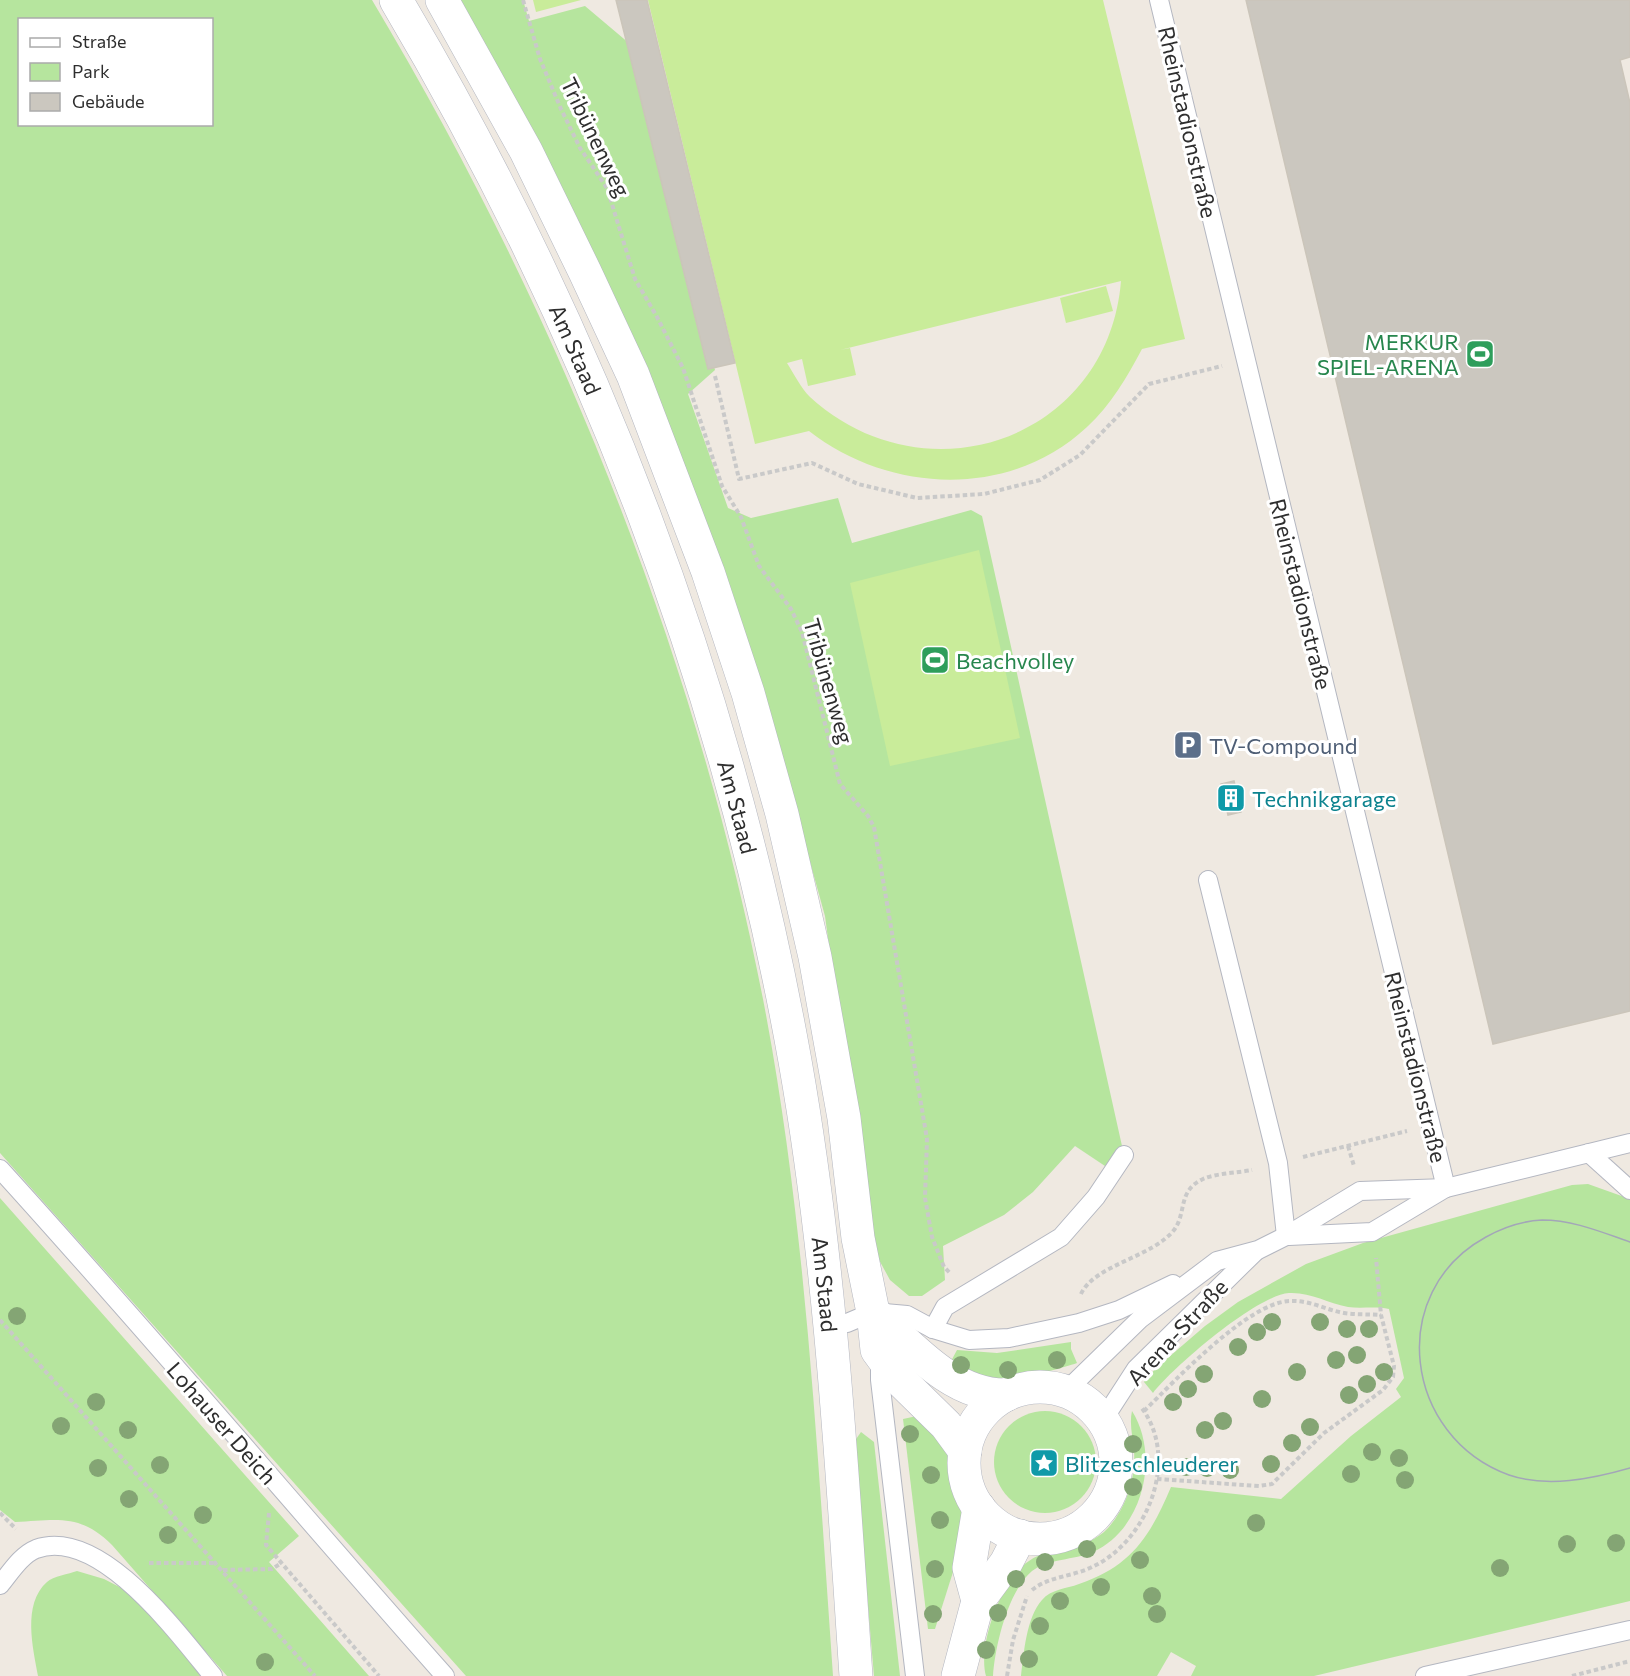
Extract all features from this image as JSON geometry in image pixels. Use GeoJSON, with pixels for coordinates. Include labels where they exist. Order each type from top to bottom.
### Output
{"type":"FeatureCollection","features":[{"type":"Feature","properties":{"kind":"street","name":"Am Staad"},"geometry":{"type":"LineString","coordinates":[[396,0],[483,153],[576,344],[635,489],[687,634],[741,816],[773,947],[805,1124],[841,1446],[856,1676]]}},
{"type":"Feature","properties":{"kind":"street","name":"Am Staad"},"geometry":{"type":"LineString","coordinates":[[442,0],[526,151],[633,375],[708,572],[744,682],[782,814],[815,957],[844,1118],[860,1249],[873,1312],[877,1350],[880,1356]]}},
{"type":"Feature","properties":{"kind":"street","name":"Am Staad"},"geometry":{"type":"LineString","coordinates":[[873,1312],[932,1365],[964,1386],[987,1395],[1006,1395]]}},
{"type":"Feature","properties":{"kind":"street"},"geometry":{"type":"LineString","coordinates":[[880,1356],[946,1425],[965,1451]]}},
{"type":"Feature","properties":{"kind":"street"},"geometry":{"type":"LineString","coordinates":[[1041,1387],[1065,1392],[1086,1403],[1103,1420],[1116,1458],[1114,1484],[1102,1508],[1083,1526],[1059,1537],[1046,1539],[1020,1536],[996,1525],[979,1508],[968,1487],[965,1451],[979,1418],[1006,1395],[1041,1387]]}},
{"type":"Feature","properties":{"kind":"street"},"geometry":{"type":"LineString","coordinates":[[978,1601],[969,1568],[979,1508]]}},
{"type":"Feature","properties":{"kind":"street"},"geometry":{"type":"LineString","coordinates":[[958,1676],[978,1601],[1006,1563],[1020,1536]]}},
{"type":"Feature","properties":{"kind":"lane","name":"Rheinstadionstraße"},"geometry":{"type":"LineString","coordinates":[[1159,0],[1244,360],[1446,1188]]}},
{"type":"Feature","properties":{"kind":"lane"},"geometry":{"type":"LineString","coordinates":[[1208,880],[1278,1163],[1286,1236]]}},
{"type":"Feature","properties":{"kind":"lane","name":"Arena-Straße"},"geometry":{"type":"LineString","coordinates":[[873,1312],[907,1315],[933,1329],[969,1340],[999,1339],[1079,1323],[1119,1310],[1217,1262],[1258,1250],[1286,1236],[1360,1191],[1446,1188],[1630,1143]]}},
{"type":"Feature","properties":{"kind":"lane"},"geometry":{"type":"LineString","coordinates":[[1589,1153],[1630,1190]]}},
{"type":"Feature","properties":{"kind":"lane"},"geometry":{"type":"LineString","coordinates":[[933,1329],[945,1307],[972,1293],[1061,1237],[1096,1197],[1124,1155]]}},
{"type":"Feature","properties":{"kind":"lane","name":"Lohauser Deich"},"geometry":{"type":"LineString","coordinates":[[0,1169],[93,1271],[278,1487],[445,1676]]}},
{"type":"Feature","properties":{"kind":"lane","name":"Arena-Straße"},"geometry":{"type":"LineString","coordinates":[[1286,1236],[1372,1232],[1446,1188]]}},
{"type":"Feature","properties":{"kind":"lane","name":"Arena-Straße"},"geometry":{"type":"LineString","coordinates":[[1103,1420],[1136,1370],[1258,1250]]}},
{"type":"Feature","properties":{"kind":"lane","name":"Arena-Straße"},"geometry":{"type":"LineString","coordinates":[[1065,1392],[1140,1319],[1217,1262]]}},
{"type":"Feature","properties":{"kind":"lane"},"geometry":{"type":"LineString","coordinates":[[829,1324],[847,1323],[873,1312]]}},
{"type":"Feature","properties":{"kind":"lane"},"geometry":{"type":"LineString","coordinates":[[880,1356],[881,1392],[915,1676]]}},
{"type":"Feature","properties":{"kind":"lane"},"geometry":{"type":"LineString","coordinates":[[0,1585],[24,1557],[36,1549],[63,1547],[104,1564],[117,1571],[147,1599],[213,1676]]}},
{"type":"Feature","properties":{"kind":"lane"},"geometry":{"type":"LineString","coordinates":[[1428,1675],[1630,1630]]}},
{"type":"Feature","properties":{"kind":"path","name":"Tribünenweg"},"geometry":{"type":"LineString","coordinates":[[523,0],[540,59],[561,109],[580,148],[607,188],[634,279],[657,317],[683,368],[722,486],[741,516],[759,566],[791,609],[802,632],[840,784],[868,816],[873,827],[927,1139],[925,1198],[932,1237],[944,1267],[972,1293]]}},
{"type":"Feature","properties":{"kind":"path"},"geometry":{"type":"LineString","coordinates":[[715,376],[739,479],[812,463],[858,484],[917,498],[984,494],[1040,480],[1080,455],[1149,384],[1244,360]]}},
{"type":"Feature","properties":{"kind":"path"},"geometry":{"type":"LineString","coordinates":[[1080,1300],[1088,1283],[1137,1257],[1174,1230],[1187,1192],[1203,1179],[1278,1163],[1429,1125]]}},
{"type":"Feature","properties":{"kind":"path"},"geometry":{"type":"LineString","coordinates":[[1348,1146],[1360,1191]]}},
{"type":"Feature","properties":{"kind":"path"},"geometry":{"type":"LineString","coordinates":[[1157,1479],[1259,1486],[1272,1484],[1324,1433],[1383,1390],[1393,1377],[1394,1366],[1381,1315],[1372,1232]]}},
{"type":"Feature","properties":{"kind":"path"},"geometry":{"type":"LineString","coordinates":[[1144,1411],[1175,1379],[1222,1339],[1272,1305],[1289,1300],[1315,1303],[1343,1313],[1381,1315]]}},
{"type":"Feature","properties":{"kind":"path"},"geometry":{"type":"LineString","coordinates":[[0,1320],[315,1676]]}},
{"type":"Feature","properties":{"kind":"path"},"geometry":{"type":"LineString","coordinates":[[1007,1676],[1013,1640],[1027,1596],[1034,1588],[1050,1580],[1093,1567],[1120,1548],[1137,1527],[1150,1504],[1157,1479],[1157,1446],[1144,1411],[1139,1404]]}},
{"type":"Feature","properties":{"kind":"path"},"geometry":{"type":"LineString","coordinates":[[278,1487],[266,1521],[266,1545],[280,1564],[379,1676]]}},
{"type":"Feature","properties":{"kind":"path"},"geometry":{"type":"LineString","coordinates":[[104,1564],[217,1563]]}},
{"type":"Feature","properties":{"kind":"path"},"geometry":{"type":"LineString","coordinates":[[222,1570],[272,1569],[280,1564]]}},
{"type":"Feature","properties":{"kind":"path"},"geometry":{"type":"LineString","coordinates":[[1572,1676],[1630,1661]]}},
{"type":"Feature","properties":{"kind":"green space"},"geometry":{"type":"Polygon","coordinates":[[[0,0],[372,0],[439,117],[501,237],[558,359],[611,483],[657,609],[699,738],[734,868],[763,999],[790,1167],[808,1336],[833,1676],[466,1676],[0,1153],[0,0]]]}},
{"type":"Feature","properties":{"kind":"green space"},"geometry":{"type":"Polygon","coordinates":[[[452,0],[523,0],[529,21],[585,6],[630,44],[715,370],[688,394],[728,508],[751,518],[838,498],[852,543],[971,510],[982,516],[1122,1146],[1105,1166],[1075,1146],[1033,1192],[1004,1215],[943,1246],[945,1280],[922,1296],[909,1296],[890,1280],[878,1258],[858,1163],[825,916],[761,685],[452,0]]]}},
{"type":"Feature","properties":{"kind":"green space"},"geometry":{"type":"Polygon","coordinates":[[[533,0],[581,0],[536,12],[533,0]]]}},
{"type":"Feature","properties":{"kind":"green space"},"geometry":{"type":"Polygon","coordinates":[[[648,0],[1103,0],[1185,339],[1142,349],[1104,409],[1087,427],[1056,450],[1022,467],[987,477],[949,480],[912,476],[876,467],[841,452],[809,431],[755,444],[648,0]],[[1121,281],[840,350],[850,348],[856,375],[808,386],[802,359],[787,363],[810,397],[856,429],[905,446],[956,448],[1004,438],[1047,415],[1083,381],[1109,336],[1121,281]]]}},
{"type":"Feature","properties":{"kind":"green space"},"geometry":{"type":"Polygon","coordinates":[[[1106,286],[1113,311],[1066,323],[1060,298],[1106,286]]]}},
{"type":"Feature","properties":{"kind":"green space","name":"Beachvolley"},"geometry":{"type":"Polygon","coordinates":[[[979,550],[1020,738],[890,766],[850,583],[979,550]]]}},
{"type":"Feature","properties":{"kind":"green space"},"geometry":{"type":"Polygon","coordinates":[[[1588,1184],[1630,1199],[1630,1601],[1314,1676],[1191,1676],[1196,1666],[1171,1652],[1157,1676],[1021,1676],[1029,1626],[1042,1600],[1054,1591],[1097,1577],[1126,1558],[1147,1534],[1171,1487],[1281,1499],[1351,1436],[1401,1397],[1396,1389],[1404,1378],[1389,1309],[1348,1307],[1297,1293],[1275,1297],[1237,1319],[1196,1350],[1153,1393],[1144,1382],[1155,1369],[1205,1326],[1238,1302],[1306,1264],[1363,1243],[1572,1185],[1588,1184]]]}},
{"type":"Feature","properties":{"kind":"green space"},"geometry":{"type":"Polygon","coordinates":[[[0,1198],[299,1536],[269,1562],[369,1676],[227,1676],[112,1545],[100,1535],[78,1523],[67,1521],[15,1522],[0,1510],[0,1198]]]}},
{"type":"Feature","properties":{"kind":"green space"},"geometry":{"type":"Polygon","coordinates":[[[1071,1342],[1071,1349],[1077,1363],[1020,1377],[989,1378],[950,1363],[957,1350],[997,1353],[1071,1342]]]}},
{"type":"Feature","properties":{"kind":"green space"},"geometry":{"type":"Polygon","coordinates":[[[1045,1411],[1065,1415],[1081,1426],[1092,1442],[1096,1462],[1092,1482],[1081,1498],[1065,1509],[1045,1513],[1025,1509],[1009,1498],[998,1482],[994,1462],[998,1442],[1009,1426],[1025,1415],[1045,1411]]]}},
{"type":"Feature","properties":{"kind":"green space"},"geometry":{"type":"Polygon","coordinates":[[[1132,1411],[1145,1448],[1142,1489],[1135,1509],[1125,1526],[1110,1541],[1093,1552],[1053,1562],[1032,1571],[1016,1592],[1010,1605],[1000,1635],[993,1676],[986,1676],[985,1647],[994,1613],[1001,1597],[1019,1570],[1038,1556],[1080,1545],[1099,1536],[1108,1528],[1125,1502],[1134,1461],[1132,1411]]]}},
{"type":"Feature","properties":{"kind":"green space"},"geometry":{"type":"Polygon","coordinates":[[[917,1416],[950,1452],[964,1506],[959,1553],[935,1629],[928,1629],[903,1419],[917,1416]]]}},
{"type":"Feature","properties":{"kind":"green space"},"geometry":{"type":"Polygon","coordinates":[[[861,1432],[874,1442],[900,1676],[874,1676],[854,1442],[861,1432]]]}},
{"type":"Feature","properties":{"kind":"green space"},"geometry":{"type":"Polygon","coordinates":[[[77,1571],[104,1579],[133,1594],[207,1676],[38,1676],[31,1627],[34,1602],[39,1591],[47,1582],[77,1571]]]}},
{"type":"Feature","properties":{"kind":"building"},"geometry":{"type":"Polygon","coordinates":[[[616,0],[647,0],[735,363],[708,369],[616,0]]]}},
{"type":"Feature","properties":{"kind":"building","name":"MERKUR SPIEL-ARENA"},"geometry":{"type":"Polygon","coordinates":[[[1246,0],[1630,0],[1630,57],[1620,60],[1630,103],[1630,1011],[1493,1044],[1246,0]]]}},
{"type":"Feature","properties":{"kind":"building","name":"Technikgarage"},"geometry":{"type":"Polygon","coordinates":[[[1234,781],[1241,812],[1228,815],[1221,784],[1234,781]]]}},
{"type":"Feature","properties":{"kind":"tram line"},"geometry":{"type":"LineString","coordinates":[[1630,1242],[1576,1224],[1542,1220],[1513,1226],[1486,1237],[1454,1261],[1432,1292],[1421,1326],[1420,1362],[1429,1397],[1447,1430],[1474,1456],[1509,1475],[1539,1481],[1570,1481],[1630,1468]]}},
{"type":"Feature","properties":{"kind":"place","name":"MERKUR SPIEL-ARENA"},"geometry":{"type":"Point","coordinates":[1480,354]}},
{"type":"Feature","properties":{"kind":"place","name":"Beachvolley"},"geometry":{"type":"Point","coordinates":[935,660]}},
{"type":"Feature","properties":{"kind":"place","name":"TV-Compound"},"geometry":{"type":"Point","coordinates":[1188,745]}},
{"type":"Feature","properties":{"kind":"place","name":"Technikgarage"},"geometry":{"type":"Point","coordinates":[1231,798]}},
{"type":"Feature","properties":{"kind":"place","name":"Blitzeschleuderer"},"geometry":{"type":"Point","coordinates":[1044,1463]}}]}
